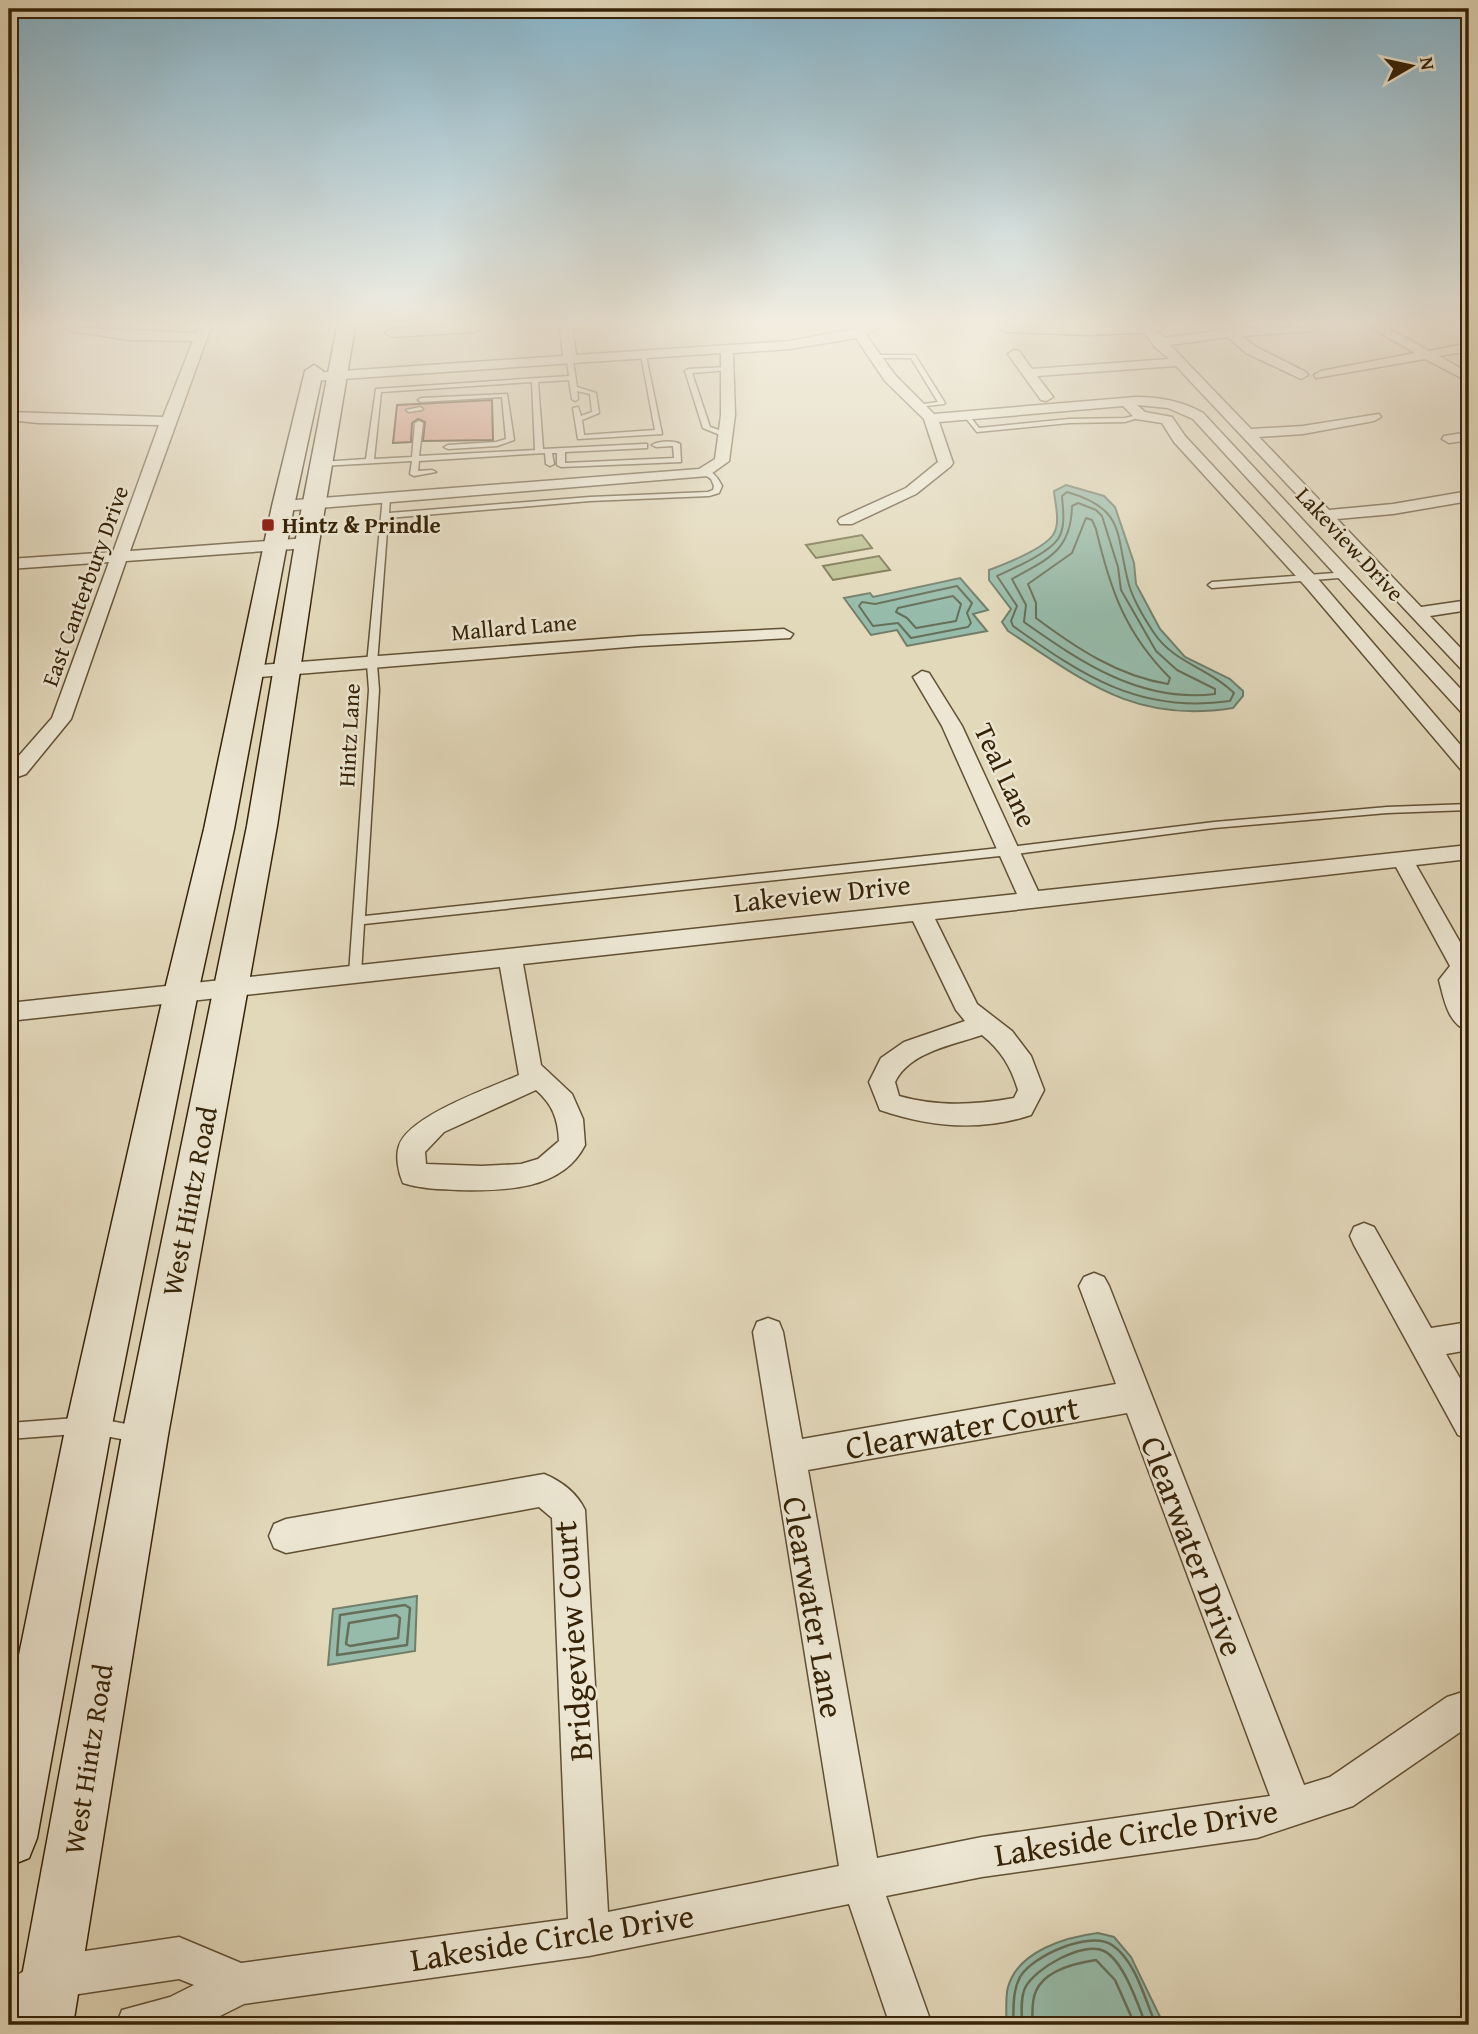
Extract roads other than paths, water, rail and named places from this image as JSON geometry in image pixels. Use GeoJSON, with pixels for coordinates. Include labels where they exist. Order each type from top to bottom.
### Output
{"type":"FeatureCollection","features":[{"type":"Feature","properties":{"kind":"main road","name":"West Hintz Road"},"geometry":{"type":"LineString","coordinates":[[11,1814],[89,1425],[181,993],[219,829],[283,506],[303,422]]}},
{"type":"Feature","properties":{"kind":"main road","name":"West Hintz Road"},"geometry":{"type":"LineString","coordinates":[[35,2003],[262,826],[328,422]]}},
{"type":"Feature","properties":{"kind":"street","name":"East Canterbury Drive"},"geometry":{"type":"LineString","coordinates":[[14,772],[61,719],[168,422]]}},
{"type":"Feature","properties":{"kind":"street"},"geometry":{"type":"LineString","coordinates":[[283,506],[688,475],[705,471],[722,461],[725,422]]}},
{"type":"Feature","properties":{"kind":"street"},"geometry":{"type":"LineString","coordinates":[[846,520],[911,491],[946,463],[929,422]]}},
{"type":"Feature","properties":{"kind":"street"},"geometry":{"type":"LineString","coordinates":[[1168,422],[1179,439],[1308,578],[1469,767]]}},
{"type":"Feature","properties":{"kind":"street"},"geometry":{"type":"LineString","coordinates":[[1204,422],[1348,575],[1469,709]]}},
{"type":"Feature","properties":{"kind":"street","name":"Lakeview Drive"},"geometry":{"type":"LineString","coordinates":[[1235,422],[1469,667]]}},
{"type":"Feature","properties":{"kind":"street"},"geometry":{"type":"LineString","coordinates":[[1247,434],[1303,430],[1347,422]]}},
{"type":"Feature","properties":{"kind":"street"},"geometry":{"type":"LineString","coordinates":[[1449,439],[1469,436]]}},
{"type":"Feature","properties":{"kind":"street"},"geometry":{"type":"LineString","coordinates":[[1325,515],[1393,509],[1469,496]]}},
{"type":"Feature","properties":{"kind":"street"},"geometry":{"type":"LineString","coordinates":[[9,564],[307,543]]}},
{"type":"Feature","properties":{"kind":"street"},"geometry":{"type":"LineString","coordinates":[[1415,612],[1469,605]]}},
{"type":"Feature","properties":{"kind":"street","name":"Mallard Lane"},"geometry":{"type":"LineString","coordinates":[[249,672],[640,641],[784,634]]}},
{"type":"Feature","properties":{"kind":"street","name":"Teal Lane"},"geometry":{"type":"LineString","coordinates":[[922,677],[952,726],[1031,900]]}},
{"type":"Feature","properties":{"kind":"street","name":"Lakeview Drive"},"geometry":{"type":"LineString","coordinates":[[9,1012],[1469,852]]}},
{"type":"Feature","properties":{"kind":"street"},"geometry":{"type":"LineString","coordinates":[[1402,859],[1466,969],[1451,980],[1459,1009],[1469,1022]]}},
{"type":"Feature","properties":{"kind":"street"},"geometry":{"type":"LineString","coordinates":[[920,912],[968,1010],[1003,1038],[1022,1063],[1031,1090],[1022,1107],[969,1117],[923,1115],[890,1104],[882,1083],[890,1065],[913,1049],[985,1024]]}},
{"type":"Feature","properties":{"kind":"street"},"geometry":{"type":"LineString","coordinates":[[510,957],[529,1070],[559,1093],[572,1123],[572,1145],[546,1169],[510,1177],[442,1178],[413,1175],[411,1149],[435,1124],[539,1078]]}},
{"type":"Feature","properties":{"kind":"street"},"geometry":{"type":"LineString","coordinates":[[1364,1236],[1469,1424]]}},
{"type":"Feature","properties":{"kind":"street","name":"Clearwater Drive"},"geometry":{"type":"LineString","coordinates":[[1094,1286],[1293,1807]]}},
{"type":"Feature","properties":{"kind":"street","name":"Clearwater Lane"},"geometry":{"type":"LineString","coordinates":[[768,1332],[861,1881]]}},
{"type":"Feature","properties":{"kind":"street"},"geometry":{"type":"LineString","coordinates":[[1424,1343],[1469,1336]]}},
{"type":"Feature","properties":{"kind":"street","name":"Clearwater Court"},"geometry":{"type":"LineString","coordinates":[[789,1457],[1136,1396]]}},
{"type":"Feature","properties":{"kind":"street","name":"Bridgeview Court"},"geometry":{"type":"LineString","coordinates":[[286,1536],[544,1490],[568,1510],[589,1936]]}},
{"type":"Feature","properties":{"kind":"street","name":"Lakeside Circle Drive"},"geometry":{"type":"LineString","coordinates":[[137,2025],[174,2017],[241,1984],[589,1936],[982,1857],[1257,1819],[1340,1793],[1460,1710],[1469,1708]]}},
{"type":"Feature","properties":{"kind":"street"},"geometry":{"type":"LineString","coordinates":[[861,1881],[911,2025]]}},
{"type":"Feature","properties":{"kind":"street"},"geometry":{"type":"LineString","coordinates":[[35,2003],[179,1958],[241,1984]]}},
{"type":"Feature","properties":{"kind":"lane"},"geometry":{"type":"LineString","coordinates":[[370,460],[375,423],[386,422]]}},
{"type":"Feature","properties":{"kind":"lane"},"geometry":{"type":"LineString","coordinates":[[408,433],[415,422]]}},
{"type":"Feature","properties":{"kind":"lane"},"geometry":{"type":"LineString","coordinates":[[419,422],[414,474],[432,472]]}},
{"type":"Feature","properties":{"kind":"lane"},"geometry":{"type":"LineString","coordinates":[[443,447],[497,444],[510,440],[508,422]]}},
{"type":"Feature","properties":{"kind":"lane"},"geometry":{"type":"LineString","coordinates":[[540,422],[547,464],[678,460],[676,444],[658,445]]}},
{"type":"Feature","properties":{"kind":"lane"},"geometry":{"type":"LineString","coordinates":[[578,422],[581,437],[659,432],[657,422]]}},
{"type":"Feature","properties":{"kind":"lane"},"geometry":{"type":"LineString","coordinates":[[705,422],[707,428],[725,435]]}},
{"type":"Feature","properties":{"kind":"lane"},"geometry":{"type":"LineString","coordinates":[[972,422],[977,430],[1060,422]]}},
{"type":"Feature","properties":{"kind":"lane"},"geometry":{"type":"LineString","coordinates":[[373,435],[384,434]]}},
{"type":"Feature","properties":{"kind":"lane"},"geometry":{"type":"LineString","coordinates":[[321,464],[415,453],[645,446]]}},
{"type":"Feature","properties":{"kind":"lane"},"geometry":{"type":"LineString","coordinates":[[415,453],[430,448]]}},
{"type":"Feature","properties":{"kind":"lane"},"geometry":{"type":"LineString","coordinates":[[561,450],[561,465]]}},
{"type":"Feature","properties":{"kind":"lane"},"geometry":{"type":"LineString","coordinates":[[385,516],[590,499],[709,494],[716,491],[718,486],[715,478],[705,471]]}},
{"type":"Feature","properties":{"kind":"lane","name":"Hintz Lane"},"geometry":{"type":"LineString","coordinates":[[355,974],[374,690],[372,664],[386,498]]}},
{"type":"Feature","properties":{"kind":"lane"},"geometry":{"type":"LineString","coordinates":[[1212,585],[1348,575]]}},
{"type":"Feature","properties":{"kind":"lane"},"geometry":{"type":"LineString","coordinates":[[358,921],[1009,851],[1214,825],[1387,810],[1469,807]]}},
{"type":"Feature","properties":{"kind":"lane"},"geometry":{"type":"LineString","coordinates":[[9,1430],[89,1425],[145,1435]]}},
{"type":"Feature","properties":{"kind":"water"},"geometry":{"type":"Polygon","coordinates":[[[1066,485],[1104,496],[1115,507],[1134,563],[1136,584],[1160,629],[1185,657],[1230,679],[1243,691],[1243,696],[1233,708],[1167,710],[1139,704],[1088,682],[1008,631],[1002,622],[1011,609],[989,580],[989,570],[1033,551],[1053,535],[1057,519],[1054,491],[1066,485]]]}},
{"type":"Feature","properties":{"kind":"water"},"geometry":{"type":"Polygon","coordinates":[[[960,578],[988,610],[973,614],[987,631],[907,646],[897,630],[871,635],[844,598],[870,593],[873,597],[960,578]]]}},
{"type":"Feature","properties":{"kind":"water"},"geometry":{"type":"Polygon","coordinates":[[[417,1596],[415,1651],[328,1665],[333,1609],[417,1596]]]}},
{"type":"Feature","properties":{"kind":"water"},"geometry":{"type":"Polygon","coordinates":[[[1098,1933],[1114,1937],[1131,1957],[1164,2025],[1006,2025],[1008,1987],[1022,1964],[1032,1955],[1058,1942],[1098,1933]]]}},
{"type":"Feature","properties":{"kind":"place","name":"Hintz & Prindle"},"geometry":{"type":"Point","coordinates":[268,525]}}]}
